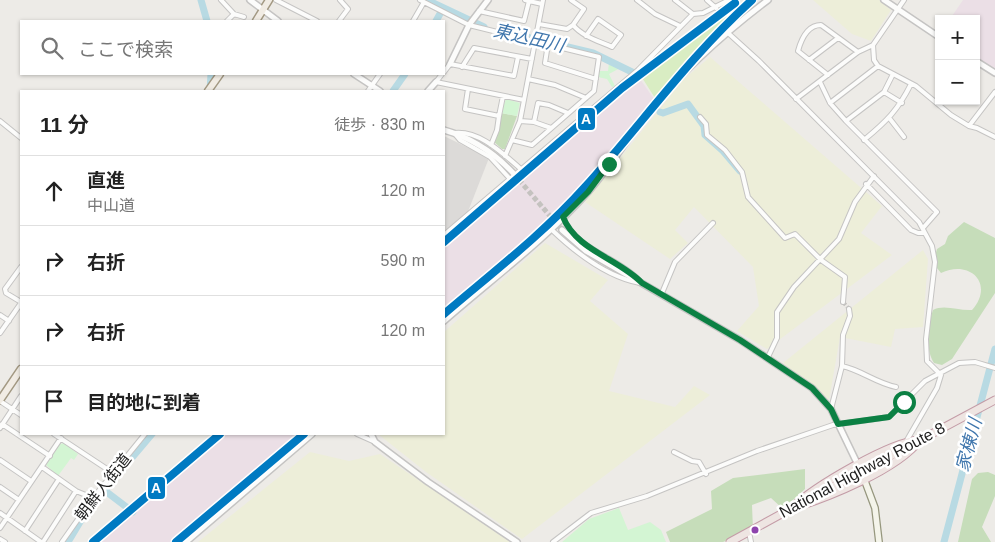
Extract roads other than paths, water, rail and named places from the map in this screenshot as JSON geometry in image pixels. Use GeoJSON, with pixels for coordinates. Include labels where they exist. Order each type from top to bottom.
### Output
{"type":"FeatureCollection","features":[{"type":"Feature","properties":{"kind":"highway","name":"National Highway Route 8"},"geometry":{"type":"LineString","coordinates":[[730,542],[992,401]]}},
{"type":"Feature","properties":{"kind":"highway"},"geometry":{"type":"LineString","coordinates":[[790,509],[810,493],[858,465],[907,440],[920,440]]}},
{"type":"Feature","properties":{"kind":"highway"},"geometry":{"type":"LineString","coordinates":[[790,509],[810,503],[864,480],[912,450],[920,440]]}},
{"type":"Feature","properties":{"kind":"main road"},"geometry":{"type":"LineString","coordinates":[[257,20],[269,0]]}},
{"type":"Feature","properties":{"kind":"main road"},"geometry":{"type":"LineString","coordinates":[[209,90],[220,75]]}},
{"type":"Feature","properties":{"kind":"main road"},"geometry":{"type":"LineString","coordinates":[[0,401],[20,371]]}},
{"type":"Feature","properties":{"kind":"main road"},"geometry":{"type":"LineString","coordinates":[[858,465],[875,508],[879,542]]}},
{"type":"Feature","properties":{"kind":"main road"},"geometry":{"type":"LineString","coordinates":[[875,508],[875,542]]}},
{"type":"Feature","properties":{"kind":"street"},"geometry":{"type":"LineString","coordinates":[[221,0],[234,14],[244,17]]}},
{"type":"Feature","properties":{"kind":"street"},"geometry":{"type":"LineString","coordinates":[[250,0],[277,20]]}},
{"type":"Feature","properties":{"kind":"street"},"geometry":{"type":"LineString","coordinates":[[276,0],[315,20]]}},
{"type":"Feature","properties":{"kind":"street"},"geometry":{"type":"LineString","coordinates":[[340,0],[348,9],[340,20]]}},
{"type":"Feature","properties":{"kind":"street"},"geometry":{"type":"LineString","coordinates":[[445,70],[469,25],[488,0]]}},
{"type":"Feature","properties":{"kind":"street"},"geometry":{"type":"LineString","coordinates":[[479,11],[524,21],[527,0],[543,2],[520,121],[505,156]]}},
{"type":"Feature","properties":{"kind":"street"},"geometry":{"type":"LineString","coordinates":[[538,26],[567,29],[573,26],[584,9],[571,0]]}},
{"type":"Feature","properties":{"kind":"street"},"geometry":{"type":"LineString","coordinates":[[637,0],[655,14],[680,26]]}},
{"type":"Feature","properties":{"kind":"street"},"geometry":{"type":"LineString","coordinates":[[675,0],[693,14]]}},
{"type":"Feature","properties":{"kind":"street"},"geometry":{"type":"LineString","coordinates":[[707,0],[716,8]]}},
{"type":"Feature","properties":{"kind":"street"},"geometry":{"type":"LineString","coordinates":[[445,234],[638,70],[693,14],[716,8],[729,0]]}},
{"type":"Feature","properties":{"kind":"street"},"geometry":{"type":"LineString","coordinates":[[445,320],[551,229],[588,192],[649,112],[677,79],[727,31],[768,0]]}},
{"type":"Feature","properties":{"kind":"street"},"geometry":{"type":"LineString","coordinates":[[884,0],[935,34]]}},
{"type":"Feature","properties":{"kind":"street"},"geometry":{"type":"LineString","coordinates":[[796,98],[858,52],[873,45],[904,0]]}},
{"type":"Feature","properties":{"kind":"street"},"geometry":{"type":"LineString","coordinates":[[413,20],[424,1],[469,25],[599,57],[594,91],[532,145],[512,140]]}},
{"type":"Feature","properties":{"kind":"street"},"geometry":{"type":"LineString","coordinates":[[228,20],[234,14]]}},
{"type":"Feature","properties":{"kind":"street"},"geometry":{"type":"LineString","coordinates":[[573,26],[586,36],[612,47],[621,35],[598,19],[586,36]]}},
{"type":"Feature","properties":{"kind":"street"},"geometry":{"type":"LineString","coordinates":[[828,75],[798,51],[803,36],[816,25],[821,25],[858,52]]}},
{"type":"Feature","properties":{"kind":"street"},"geometry":{"type":"LineString","coordinates":[[727,31],[874,176],[923,230],[932,246],[935,262],[926,339],[927,361],[941,375],[937,388],[907,440]]}},
{"type":"Feature","properties":{"kind":"street"},"geometry":{"type":"LineString","coordinates":[[809,60],[838,38]]}},
{"type":"Feature","properties":{"kind":"street"},"geometry":{"type":"LineString","coordinates":[[548,44],[545,63],[596,79]]}},
{"type":"Feature","properties":{"kind":"street"},"geometry":{"type":"LineString","coordinates":[[873,45],[874,60],[878,66],[911,84],[969,126],[977,128],[995,138]]}},
{"type":"Feature","properties":{"kind":"street"},"geometry":{"type":"LineString","coordinates":[[462,66],[474,48],[532,59]]}},
{"type":"Feature","properties":{"kind":"street"},"geometry":{"type":"LineString","coordinates":[[450,64],[514,76],[518,57]]}},
{"type":"Feature","properties":{"kind":"street"},"geometry":{"type":"LineString","coordinates":[[980,64],[995,73]]}},
{"type":"Feature","properties":{"kind":"street"},"geometry":{"type":"LineString","coordinates":[[830,103],[878,66]]}},
{"type":"Feature","properties":{"kind":"street"},"geometry":{"type":"LineString","coordinates":[[846,121],[884,92],[893,74]]}},
{"type":"Feature","properties":{"kind":"street"},"geometry":{"type":"LineString","coordinates":[[356,75],[378,90]]}},
{"type":"Feature","properties":{"kind":"street"},"geometry":{"type":"LineString","coordinates":[[369,90],[379,75]]}},
{"type":"Feature","properties":{"kind":"street"},"geometry":{"type":"LineString","coordinates":[[429,90],[441,75]]}},
{"type":"Feature","properties":{"kind":"street"},"geometry":{"type":"LineString","coordinates":[[528,79],[555,85],[586,98]]}},
{"type":"Feature","properties":{"kind":"street"},"geometry":{"type":"LineString","coordinates":[[436,82],[524,100]]}},
{"type":"Feature","properties":{"kind":"street"},"geometry":{"type":"LineString","coordinates":[[820,82],[830,103],[846,121],[937,212],[923,230],[918,233],[911,230],[866,184]]}},
{"type":"Feature","properties":{"kind":"street"},"geometry":{"type":"LineString","coordinates":[[864,140],[890,119],[902,103],[911,84]]}},
{"type":"Feature","properties":{"kind":"street"},"geometry":{"type":"LineString","coordinates":[[468,89],[465,109],[499,116]]}},
{"type":"Feature","properties":{"kind":"street"},"geometry":{"type":"LineString","coordinates":[[884,92],[902,103]]}},
{"type":"Feature","properties":{"kind":"street"},"geometry":{"type":"LineString","coordinates":[[969,126],[995,92]]}},
{"type":"Feature","properties":{"kind":"street"},"geometry":{"type":"LineString","coordinates":[[491,145],[497,130],[503,96]]}},
{"type":"Feature","properties":{"kind":"street"},"geometry":{"type":"LineString","coordinates":[[534,122],[538,103],[568,113]]}},
{"type":"Feature","properties":{"kind":"street"},"geometry":{"type":"LineString","coordinates":[[700,118],[706,124],[707,135],[725,150],[742,172],[748,196],[785,238],[795,234],[821,260],[845,278],[843,302]]}},
{"type":"Feature","properties":{"kind":"street"},"geometry":{"type":"LineString","coordinates":[[890,119],[904,137]]}},
{"type":"Feature","properties":{"kind":"street"},"geometry":{"type":"LineString","coordinates":[[0,121],[20,137]]}},
{"type":"Feature","properties":{"kind":"street"},"geometry":{"type":"LineString","coordinates":[[520,121],[534,122],[551,128]]}},
{"type":"Feature","properties":{"kind":"street"},"geometry":{"type":"LineString","coordinates":[[445,130],[492,152],[514,174]]}},
{"type":"Feature","properties":{"kind":"street"},"geometry":{"type":"LineString","coordinates":[[454,133],[463,132],[491,145],[522,170]]}},
{"type":"Feature","properties":{"kind":"street"},"geometry":{"type":"LineString","coordinates":[[454,133],[460,140],[490,157],[511,180]]}},
{"type":"Feature","properties":{"kind":"street"},"geometry":{"type":"LineString","coordinates":[[768,357],[777,338],[777,312],[794,287],[821,260],[838,239],[866,184],[874,176]]}},
{"type":"Feature","properties":{"kind":"street"},"geometry":{"type":"LineString","coordinates":[[563,217],[567,227],[587,246],[630,271],[642,283]]}},
{"type":"Feature","properties":{"kind":"street"},"geometry":{"type":"LineString","coordinates":[[662,293],[675,262],[713,223]]}},
{"type":"Feature","properties":{"kind":"street"},"geometry":{"type":"LineString","coordinates":[[551,229],[583,256],[627,281],[642,283]]}},
{"type":"Feature","properties":{"kind":"street"},"geometry":{"type":"LineString","coordinates":[[562,230],[586,251],[662,293],[768,357],[812,388],[831,409],[858,465]]}},
{"type":"Feature","properties":{"kind":"street"},"geometry":{"type":"LineString","coordinates":[[20,268],[6,289],[6,292],[20,302]]}},
{"type":"Feature","properties":{"kind":"street"},"geometry":{"type":"LineString","coordinates":[[0,333],[20,304]]}},
{"type":"Feature","properties":{"kind":"street"},"geometry":{"type":"LineString","coordinates":[[831,409],[842,366],[843,335],[850,316],[849,309]]}},
{"type":"Feature","properties":{"kind":"street"},"geometry":{"type":"LineString","coordinates":[[0,315],[9,321]]}},
{"type":"Feature","properties":{"kind":"street"},"geometry":{"type":"LineString","coordinates":[[553,542],[591,513],[616,507],[706,474],[757,451],[838,424],[889,417],[920,385],[959,363],[970,362],[995,368]]}},
{"type":"Feature","properties":{"kind":"street"},"geometry":{"type":"LineString","coordinates":[[842,366],[861,372],[884,385],[896,387]]}},
{"type":"Feature","properties":{"kind":"street"},"geometry":{"type":"LineString","coordinates":[[20,398],[1,426],[50,456]]}},
{"type":"Feature","properties":{"kind":"street"},"geometry":{"type":"LineString","coordinates":[[0,401],[20,414]]}},
{"type":"Feature","properties":{"kind":"street"},"geometry":{"type":"LineString","coordinates":[[56,435],[113,473]]}},
{"type":"Feature","properties":{"kind":"street","name":"朝鮮人街道"},"geometry":{"type":"LineString","coordinates":[[62,542],[93,498],[144,435]]}},
{"type":"Feature","properties":{"kind":"street"},"geometry":{"type":"LineString","coordinates":[[186,542],[311,435]]}},
{"type":"Feature","properties":{"kind":"street"},"geometry":{"type":"LineString","coordinates":[[359,435],[375,442],[428,482],[517,542]]}},
{"type":"Feature","properties":{"kind":"street"},"geometry":{"type":"LineString","coordinates":[[372,435],[375,442]]}},
{"type":"Feature","properties":{"kind":"street"},"geometry":{"type":"LineString","coordinates":[[0,528],[61,438]]}},
{"type":"Feature","properties":{"kind":"street"},"geometry":{"type":"LineString","coordinates":[[674,452],[692,461],[699,462],[706,474]]}},
{"type":"Feature","properties":{"kind":"street"},"geometry":{"type":"LineString","coordinates":[[0,460],[31,481]]}},
{"type":"Feature","properties":{"kind":"street"},"geometry":{"type":"LineString","coordinates":[[42,467],[76,491],[93,498]]}},
{"type":"Feature","properties":{"kind":"street"},"geometry":{"type":"LineString","coordinates":[[25,531],[59,479]]}},
{"type":"Feature","properties":{"kind":"street"},"geometry":{"type":"LineString","coordinates":[[0,487],[19,500]]}},
{"type":"Feature","properties":{"kind":"street"},"geometry":{"type":"LineString","coordinates":[[0,514],[42,542],[76,491]]}},
{"type":"Feature","properties":{"kind":"street"},"geometry":{"type":"LineString","coordinates":[[749,532],[751,542]]}},
{"type":"Feature","properties":{"kind":"street"},"geometry":{"type":"LineString","coordinates":[[0,539],[5,542]]}},
{"type":"Feature","properties":{"kind":"waterway"},"geometry":{"type":"LineString","coordinates":[[201,0],[207,20]]}},
{"type":"Feature","properties":{"kind":"waterway","name":"東込田川"},"geometry":{"type":"LineString","coordinates":[[427,0],[484,27]]}},
{"type":"Feature","properties":{"kind":"waterway"},"geometry":{"type":"LineString","coordinates":[[437,20],[441,12]]}},
{"type":"Feature","properties":{"kind":"waterway","name":"東込田川"},"geometry":{"type":"LineString","coordinates":[[509,33],[593,53],[632,72]]}},
{"type":"Feature","properties":{"kind":"waterway"},"geometry":{"type":"LineString","coordinates":[[210,90],[211,75]]}},
{"type":"Feature","properties":{"kind":"waterway"},"geometry":{"type":"LineString","coordinates":[[394,90],[404,75]]}},
{"type":"Feature","properties":{"kind":"waterway","name":"東込田川"},"geometry":{"type":"LineString","coordinates":[[660,112],[663,113],[688,104],[704,126],[705,135],[723,151],[740,171]]}},
{"type":"Feature","properties":{"kind":"waterway","name":"家棟川"},"geometry":{"type":"LineString","coordinates":[[944,542],[995,349]]}},
{"type":"Feature","properties":{"kind":"waterway"},"geometry":{"type":"LineString","coordinates":[[68,542],[86,512],[151,435]]}},
{"type":"Feature","properties":{"kind":"waterway"},"geometry":{"type":"LineString","coordinates":[[104,490],[133,512]]}},
{"type":"Feature","properties":{"kind":"tunnel"},"geometry":{"type":"LineString","coordinates":[[514,174],[562,230]]}},
{"type":"Feature","properties":{"kind":"tunnel"},"geometry":{"type":"LineString","coordinates":[[843,302],[849,309]]}}]}
